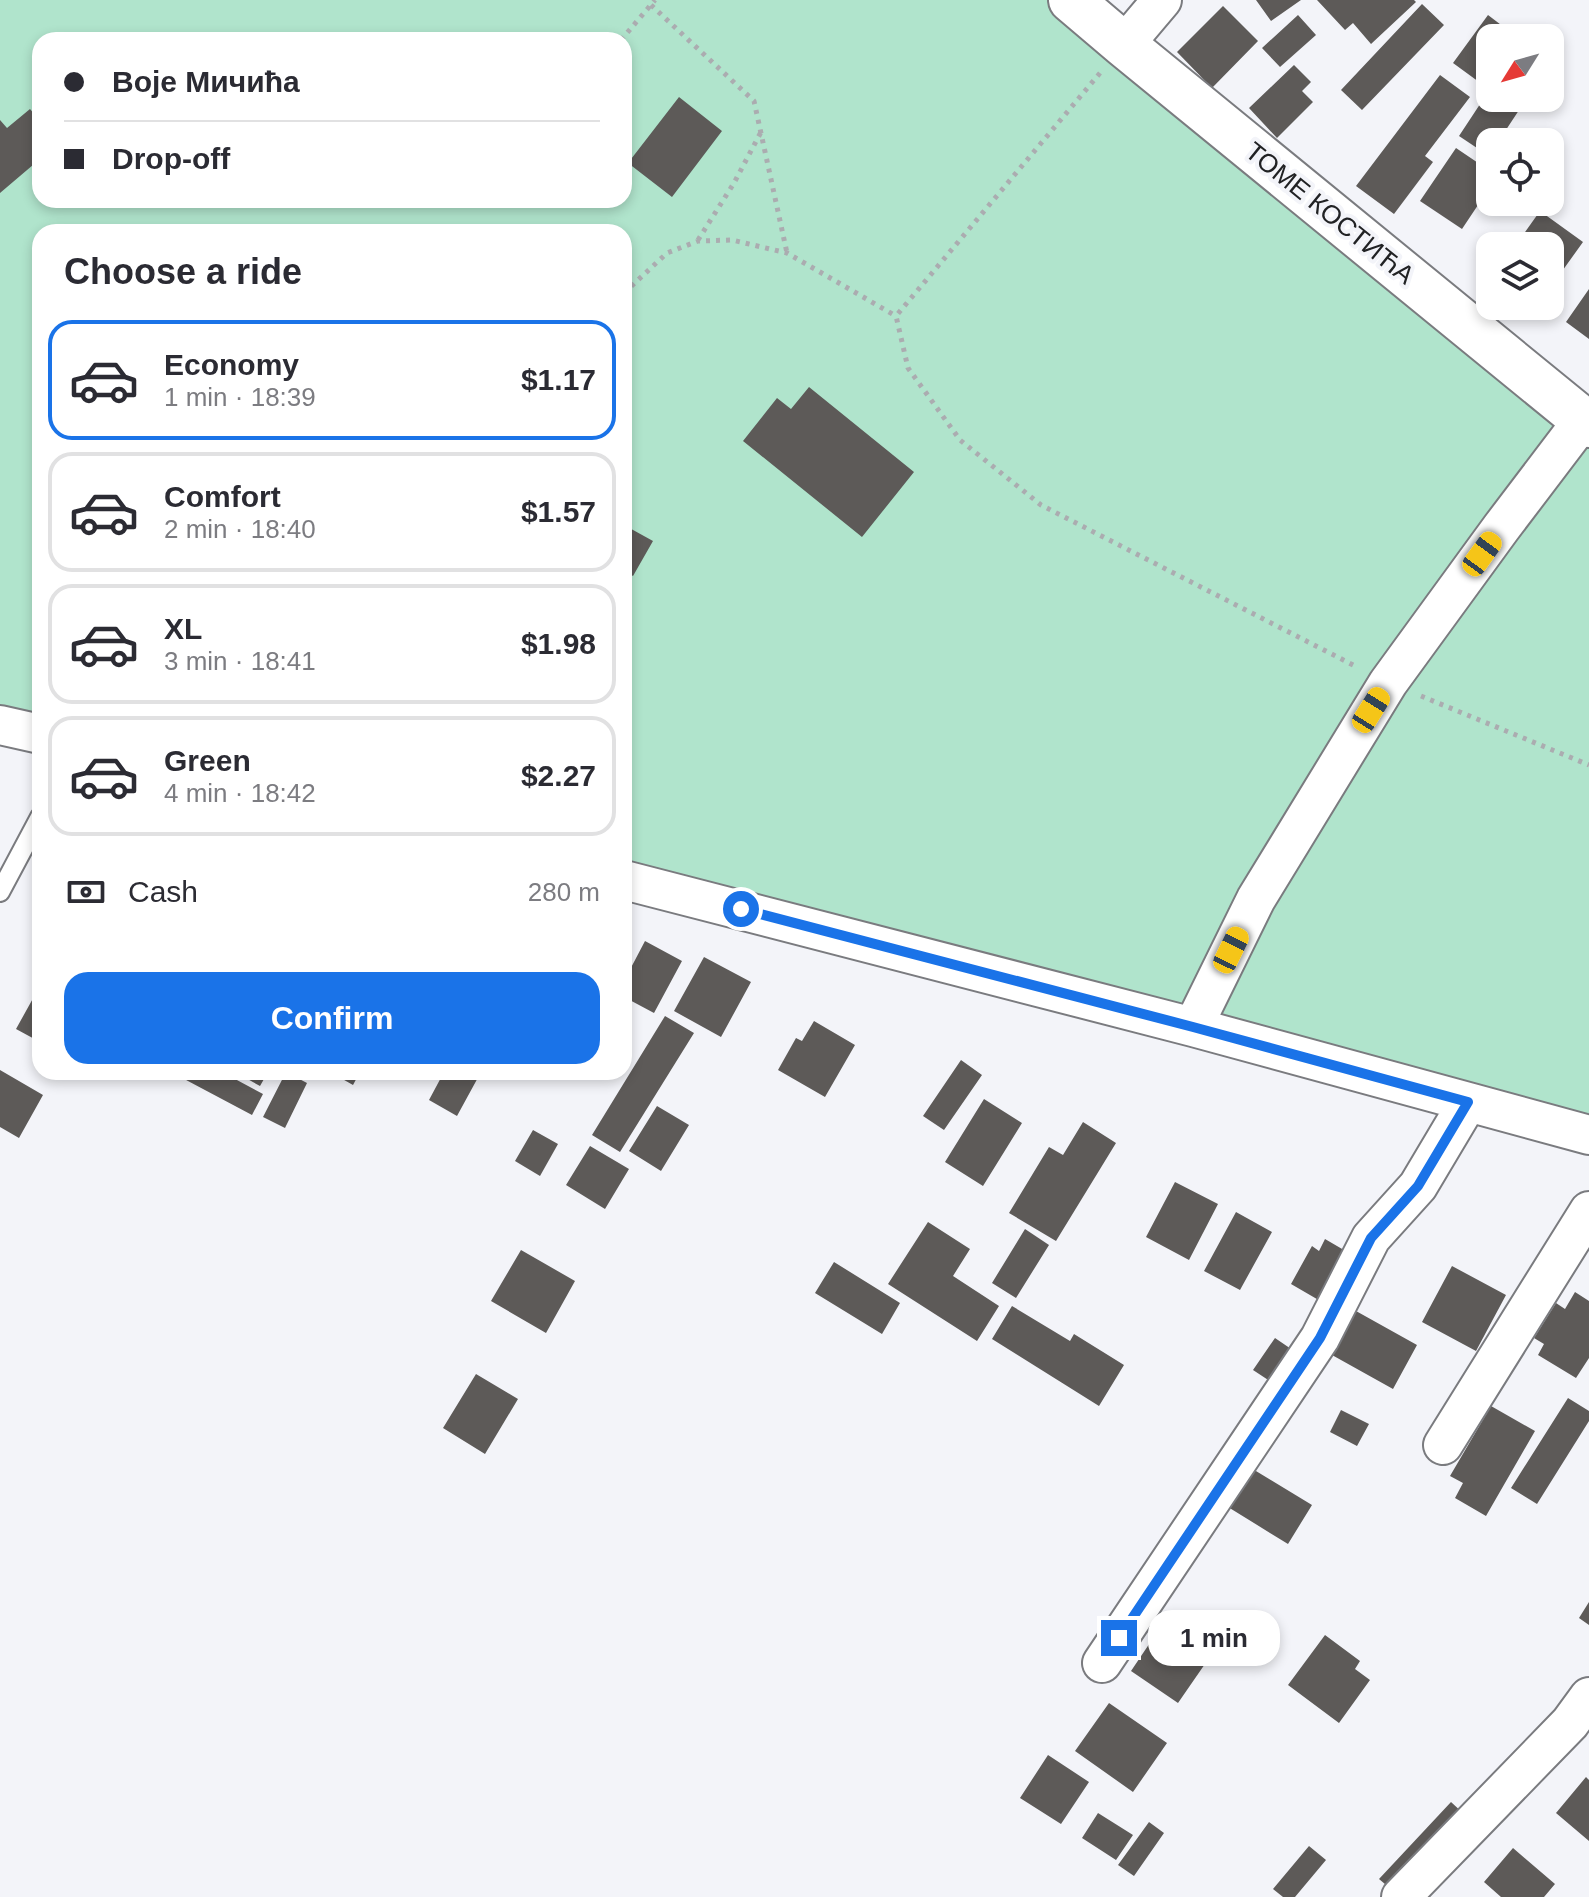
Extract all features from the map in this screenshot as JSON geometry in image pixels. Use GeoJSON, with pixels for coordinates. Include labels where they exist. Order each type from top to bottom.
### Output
{"type":"FeatureCollection","features":[{"type":"Feature","properties":{"kind":"street","name":"ТОМЕ КОСТИЋА"},"geometry":{"type":"LineString","coordinates":[[1071,0],[1586,422]]}},
{"type":"Feature","properties":{"kind":"street"},"geometry":{"type":"LineString","coordinates":[[1124,45],[1162,0]]}},
{"type":"Feature","properties":{"kind":"street"},"geometry":{"type":"LineString","coordinates":[[1193,1027],[1256,899],[1388,683],[1501,528],[1586,422]]}},
{"type":"Feature","properties":{"kind":"street"},"geometry":{"type":"LineString","coordinates":[[0,725],[32,732]]}},
{"type":"Feature","properties":{"kind":"street"},"geometry":{"type":"LineString","coordinates":[[632,882],[1193,1027],[1589,1135]]}},
{"type":"Feature","properties":{"kind":"street"},"geometry":{"type":"LineString","coordinates":[[1102,1663],[1320,1338],[1371,1238],[1418,1186],[1468,1102]]}},
{"type":"Feature","properties":{"kind":"street"},"geometry":{"type":"LineString","coordinates":[[1443,1445],[1589,1211]]}},
{"type":"Feature","properties":{"kind":"street"},"geometry":{"type":"LineString","coordinates":[[1401,1897],[1570,1723],[1589,1697]]}},
{"type":"Feature","properties":{"kind":"lane"},"geometry":{"type":"LineString","coordinates":[[0,892],[32,832]]}},
{"type":"Feature","properties":{"kind":"path"},"geometry":{"type":"LineString","coordinates":[[628,32],[653,2],[754,101],[787,253]]}},
{"type":"Feature","properties":{"kind":"path"},"geometry":{"type":"LineString","coordinates":[[896,316],[1124,45]]}},
{"type":"Feature","properties":{"kind":"path"},"geometry":{"type":"LineString","coordinates":[[698,241],[761,132]]}},
{"type":"Feature","properties":{"kind":"path"},"geometry":{"type":"LineString","coordinates":[[632,286],[667,253],[698,241],[732,240],[787,253],[896,316],[908,368],[960,440],[1041,505],[1388,683],[1589,765]]}},
{"type":"Feature","properties":{"kind":"green space"},"geometry":{"type":"Polygon","coordinates":[[[0,0],[1071,0],[1589,425],[1589,1135],[632,882],[632,224],[32,224],[32,732],[0,725],[0,0]]]}},
{"type":"Feature","properties":{"kind":"building"},"geometry":{"type":"Polygon","coordinates":[[[1256,0],[1301,0],[1271,21],[1256,0]]]}},
{"type":"Feature","properties":{"kind":"building"},"geometry":{"type":"Polygon","coordinates":[[[1317,0],[1416,2],[1371,44],[1353,23],[1345,30],[1317,0]]]}},
{"type":"Feature","properties":{"kind":"building"},"geometry":{"type":"Polygon","coordinates":[[[1422,4],[1444,25],[1362,110],[1341,90],[1422,4]]]}},
{"type":"Feature","properties":{"kind":"building"},"geometry":{"type":"Polygon","coordinates":[[[1223,6],[1258,41],[1212,88],[1177,52],[1223,6]]]}},
{"type":"Feature","properties":{"kind":"building"},"geometry":{"type":"Polygon","coordinates":[[[1298,15],[1316,35],[1280,67],[1262,48],[1298,15]]]}},
{"type":"Feature","properties":{"kind":"building"},"geometry":{"type":"Polygon","coordinates":[[[1488,15],[1500,24],[1481,24],[1488,15]]]}},
{"type":"Feature","properties":{"kind":"building"},"geometry":{"type":"Polygon","coordinates":[[[1476,31],[1476,80],[1453,63],[1476,31]]]}},
{"type":"Feature","properties":{"kind":"building"},"geometry":{"type":"Polygon","coordinates":[[[1294,65],[1311,82],[1302,91],[1313,102],[1277,138],[1249,108],[1294,65]]]}},
{"type":"Feature","properties":{"kind":"building"},"geometry":{"type":"Polygon","coordinates":[[[1440,75],[1470,97],[1425,156],[1433,162],[1394,214],[1356,186],[1440,75]]]}},
{"type":"Feature","properties":{"kind":"building"},"geometry":{"type":"Polygon","coordinates":[[[679,97],[722,131],[672,197],[632,166],[632,158],[679,97]]]}},
{"type":"Feature","properties":{"kind":"building"},"geometry":{"type":"Polygon","coordinates":[[[30,109],[32,111],[32,166],[0,193],[0,120],[7,128],[30,109]]]}},
{"type":"Feature","properties":{"kind":"building"},"geometry":{"type":"Polygon","coordinates":[[[1476,110],[1518,112],[1507,128],[1476,128],[1476,147],[1459,136],[1476,110]]]}},
{"type":"Feature","properties":{"kind":"building"},"geometry":{"type":"Polygon","coordinates":[[[1456,148],[1476,162],[1476,208],[1462,229],[1420,201],[1456,148]]]}},
{"type":"Feature","properties":{"kind":"building"},"geometry":{"type":"Polygon","coordinates":[[[1536,216],[1547,216],[1583,242],[1564,268],[1564,232],[1525,232],[1536,216]]]}},
{"type":"Feature","properties":{"kind":"building"},"geometry":{"type":"Polygon","coordinates":[[[1589,289],[1589,339],[1566,322],[1589,289]]]}},
{"type":"Feature","properties":{"kind":"building"},"geometry":{"type":"Polygon","coordinates":[[[809,387],[914,472],[862,537],[743,441],[777,398],[791,409],[809,387]]]}},
{"type":"Feature","properties":{"kind":"building"},"geometry":{"type":"Polygon","coordinates":[[[632,529],[653,541],[632,575],[632,529]]]}},
{"type":"Feature","properties":{"kind":"building"},"geometry":{"type":"Polygon","coordinates":[[[645,941],[682,961],[654,1013],[632,1001],[632,966],[645,941]]]}},
{"type":"Feature","properties":{"kind":"building"},"geometry":{"type":"Polygon","coordinates":[[[704,957],[751,982],[721,1037],[674,1011],[704,957]]]}},
{"type":"Feature","properties":{"kind":"building"},"geometry":{"type":"Polygon","coordinates":[[[32,1000],[32,1038],[16,1029],[32,1000]]]}},
{"type":"Feature","properties":{"kind":"building"},"geometry":{"type":"Polygon","coordinates":[[[665,1016],[694,1033],[620,1152],[592,1135],[626,1080],[632,1080],[632,1070],[665,1016]]]}},
{"type":"Feature","properties":{"kind":"building"},"geometry":{"type":"Polygon","coordinates":[[[814,1021],[855,1045],[825,1097],[778,1070],[796,1038],[802,1041],[814,1021]]]}},
{"type":"Feature","properties":{"kind":"building"},"geometry":{"type":"Polygon","coordinates":[[[961,1060],[982,1075],[944,1130],[923,1116],[961,1060]]]}},
{"type":"Feature","properties":{"kind":"building"},"geometry":{"type":"Polygon","coordinates":[[[0,1070],[43,1095],[19,1138],[0,1127],[0,1070]]]}},
{"type":"Feature","properties":{"kind":"building"},"geometry":{"type":"Polygon","coordinates":[[[186,1080],[237,1080],[263,1094],[252,1115],[186,1080]]]}},
{"type":"Feature","properties":{"kind":"building"},"geometry":{"type":"Polygon","coordinates":[[[249,1080],[263,1080],[260,1086],[249,1080]]]}},
{"type":"Feature","properties":{"kind":"building"},"geometry":{"type":"Polygon","coordinates":[[[282,1080],[307,1083],[285,1128],[263,1117],[282,1080]]]}},
{"type":"Feature","properties":{"kind":"building"},"geometry":{"type":"Polygon","coordinates":[[[440,1080],[477,1080],[457,1116],[429,1100],[440,1080]]]}},
{"type":"Feature","properties":{"kind":"building"},"geometry":{"type":"Polygon","coordinates":[[[984,1099],[1022,1123],[983,1186],[945,1162],[984,1099]]]}},
{"type":"Feature","properties":{"kind":"building"},"geometry":{"type":"Polygon","coordinates":[[[657,1106],[689,1125],[661,1171],[629,1151],[657,1106]]]}},
{"type":"Feature","properties":{"kind":"building"},"geometry":{"type":"Polygon","coordinates":[[[1083,1122],[1116,1143],[1056,1241],[1009,1213],[1049,1147],[1063,1155],[1083,1122]]]}},
{"type":"Feature","properties":{"kind":"building"},"geometry":{"type":"Polygon","coordinates":[[[533,1130],[558,1144],[540,1176],[515,1161],[533,1130]]]}},
{"type":"Feature","properties":{"kind":"building"},"geometry":{"type":"Polygon","coordinates":[[[590,1146],[629,1169],[605,1209],[566,1185],[590,1146]]]}},
{"type":"Feature","properties":{"kind":"building"},"geometry":{"type":"Polygon","coordinates":[[[1175,1182],[1218,1204],[1189,1260],[1146,1237],[1175,1182]]]}},
{"type":"Feature","properties":{"kind":"building"},"geometry":{"type":"Polygon","coordinates":[[[1236,1212],[1272,1232],[1240,1290],[1204,1271],[1236,1212]]]}},
{"type":"Feature","properties":{"kind":"building"},"geometry":{"type":"Polygon","coordinates":[[[928,1222],[970,1249],[953,1276],[999,1306],[977,1341],[888,1284],[928,1222]]]}},
{"type":"Feature","properties":{"kind":"building"},"geometry":{"type":"Polygon","coordinates":[[[1025,1229],[1049,1245],[1016,1298],[992,1283],[1025,1229]]]}},
{"type":"Feature","properties":{"kind":"building"},"geometry":{"type":"Polygon","coordinates":[[[1325,1239],[1349,1253],[1322,1302],[1291,1284],[1312,1246],[1319,1251],[1325,1239]]]}},
{"type":"Feature","properties":{"kind":"building"},"geometry":{"type":"Polygon","coordinates":[[[521,1250],[575,1281],[546,1333],[491,1301],[521,1250]]]}},
{"type":"Feature","properties":{"kind":"building"},"geometry":{"type":"Polygon","coordinates":[[[834,1262],[900,1303],[882,1334],[815,1293],[834,1262]]]}},
{"type":"Feature","properties":{"kind":"building"},"geometry":{"type":"Polygon","coordinates":[[[1452,1266],[1506,1295],[1476,1351],[1422,1322],[1452,1266]]]}},
{"type":"Feature","properties":{"kind":"building"},"geometry":{"type":"Polygon","coordinates":[[[1575,1292],[1589,1301],[1589,1358],[1576,1378],[1538,1355],[1544,1344],[1534,1338],[1556,1303],[1565,1309],[1575,1292]]]}},
{"type":"Feature","properties":{"kind":"building"},"geometry":{"type":"Polygon","coordinates":[[[1012,1306],[1070,1341],[1074,1334],[1124,1365],[1099,1406],[992,1339],[1012,1306]]]}},
{"type":"Feature","properties":{"kind":"building"},"geometry":{"type":"Polygon","coordinates":[[[1356,1311],[1417,1345],[1393,1389],[1332,1355],[1356,1311]]]}},
{"type":"Feature","properties":{"kind":"building"},"geometry":{"type":"Polygon","coordinates":[[[1275,1338],[1297,1353],[1276,1385],[1253,1370],[1275,1338]]]}},
{"type":"Feature","properties":{"kind":"building"},"geometry":{"type":"Polygon","coordinates":[[[476,1374],[518,1399],[485,1454],[443,1428],[476,1374]]]}},
{"type":"Feature","properties":{"kind":"building"},"geometry":{"type":"Polygon","coordinates":[[[1568,1398],[1589,1411],[1589,1421],[1537,1504],[1511,1488],[1568,1398]]]}},
{"type":"Feature","properties":{"kind":"building"},"geometry":{"type":"Polygon","coordinates":[[[1491,1406],[1535,1431],[1486,1516],[1455,1498],[1463,1483],[1450,1476],[1491,1406]]]}},
{"type":"Feature","properties":{"kind":"building"},"geometry":{"type":"Polygon","coordinates":[[[1341,1410],[1369,1424],[1357,1446],[1330,1432],[1341,1410]]]}},
{"type":"Feature","properties":{"kind":"building"},"geometry":{"type":"Polygon","coordinates":[[[1251,1468],[1312,1505],[1288,1544],[1228,1507],[1251,1468]]]}},
{"type":"Feature","properties":{"kind":"building"},"geometry":{"type":"Polygon","coordinates":[[[1589,1602],[1589,1625],[1579,1618],[1589,1602]]]}},
{"type":"Feature","properties":{"kind":"building"},"geometry":{"type":"Polygon","coordinates":[[[1168,1616],[1216,1648],[1178,1703],[1131,1671],[1168,1616]]]}},
{"type":"Feature","properties":{"kind":"building"},"geometry":{"type":"Polygon","coordinates":[[[1325,1635],[1360,1661],[1355,1669],[1370,1680],[1339,1723],[1288,1685],[1325,1635]]]}},
{"type":"Feature","properties":{"kind":"building"},"geometry":{"type":"Polygon","coordinates":[[[1109,1703],[1167,1743],[1133,1792],[1075,1751],[1109,1703]]]}},
{"type":"Feature","properties":{"kind":"building"},"geometry":{"type":"Polygon","coordinates":[[[1048,1755],[1089,1782],[1061,1824],[1020,1798],[1048,1755]]]}},
{"type":"Feature","properties":{"kind":"building"},"geometry":{"type":"Polygon","coordinates":[[[1586,1777],[1589,1780],[1589,1841],[1556,1813],[1586,1777]]]}},
{"type":"Feature","properties":{"kind":"building"},"geometry":{"type":"Polygon","coordinates":[[[1451,1802],[1464,1814],[1392,1890],[1379,1879],[1451,1802]]]}},
{"type":"Feature","properties":{"kind":"building"},"geometry":{"type":"Polygon","coordinates":[[[1098,1813],[1133,1835],[1116,1860],[1082,1838],[1098,1813]]]}},
{"type":"Feature","properties":{"kind":"building"},"geometry":{"type":"Polygon","coordinates":[[[1149,1822],[1164,1833],[1134,1876],[1118,1865],[1149,1822]]]}},
{"type":"Feature","properties":{"kind":"building"},"geometry":{"type":"Polygon","coordinates":[[[1309,1846],[1326,1860],[1295,1897],[1283,1897],[1273,1889],[1309,1846]]]}},
{"type":"Feature","properties":{"kind":"building"},"geometry":{"type":"Polygon","coordinates":[[[1513,1848],[1555,1884],[1544,1897],[1501,1897],[1484,1882],[1513,1848]]]}},
{"type":"Feature","properties":{"kind":"route"},"geometry":{"type":"LineString","coordinates":[[741,909],[1468,1102],[1418,1186],[1371,1238],[1320,1338],[1119,1638]]}}]}
